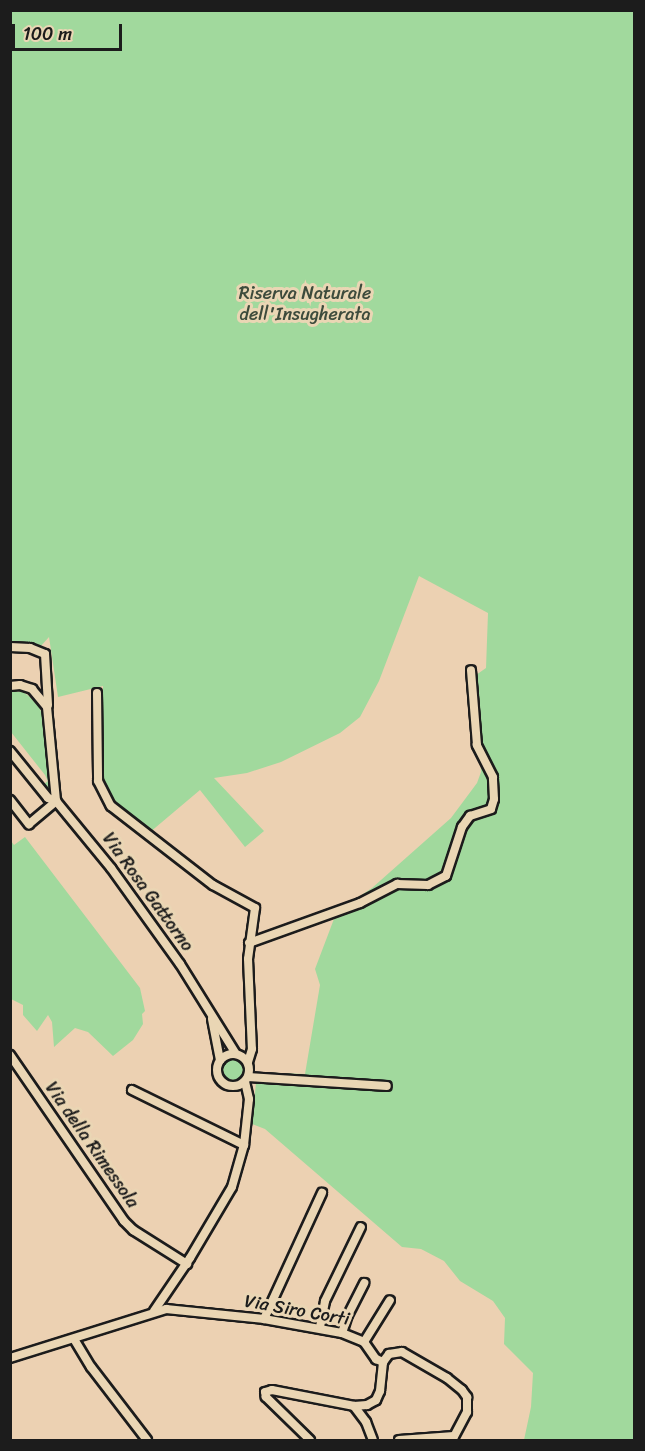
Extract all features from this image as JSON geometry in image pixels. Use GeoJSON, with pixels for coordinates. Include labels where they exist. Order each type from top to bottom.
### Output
{"type":"FeatureCollection","features":[{"type":"Feature","properties":{"kind":"street"},"geometry":{"type":"LineString","coordinates":[[10,647],[30,648],[45,654],[56,801],[29,824],[10,800]]}},
{"type":"Feature","properties":{"kind":"street"},"geometry":{"type":"LineString","coordinates":[[249,943],[360,903],[397,884],[428,885],[446,876],[462,827],[470,816],[490,809],[494,799],[493,777],[477,746],[471,670]]}},
{"type":"Feature","properties":{"kind":"street"},"geometry":{"type":"LineString","coordinates":[[10,686],[23,686],[35,690],[44,700],[49,711]]}},
{"type":"Feature","properties":{"kind":"street"},"geometry":{"type":"LineString","coordinates":[[97,693],[98,776],[105,798],[115,810],[213,885],[254,906],[255,916],[249,943],[252,1049],[248,1062],[249,1099],[244,1145],[228,1195],[187,1264],[154,1312]]}},
{"type":"Feature","properties":{"kind":"street","name":"Via Rosa Gattorno"},"geometry":{"type":"LineString","coordinates":[[10,751],[48,798],[56,801],[111,868],[208,1007],[236,1054]]}},
{"type":"Feature","properties":{"kind":"street","name":"Via Rosa Gattorno"},"geometry":{"type":"LineString","coordinates":[[208,1007],[220,1060]]}},
{"type":"Feature","properties":{"kind":"street"},"geometry":{"type":"LineString","coordinates":[[248,1062],[236,1054],[227,1055],[220,1060],[217,1070],[223,1082],[235,1086],[247,1079],[387,1086]]}},
{"type":"Feature","properties":{"kind":"street","name":"Via della Rimessola"},"geometry":{"type":"LineString","coordinates":[[10,1055],[120,1217],[133,1230],[187,1264]]}},
{"type":"Feature","properties":{"kind":"street"},"geometry":{"type":"LineString","coordinates":[[132,1090],[244,1145]]}},
{"type":"Feature","properties":{"kind":"street"},"geometry":{"type":"LineString","coordinates":[[264,1319],[322,1193]]}},
{"type":"Feature","properties":{"kind":"street"},"geometry":{"type":"LineString","coordinates":[[320,1328],[325,1301],[361,1227]]}},
{"type":"Feature","properties":{"kind":"street"},"geometry":{"type":"LineString","coordinates":[[342,1333],[364,1283]]}},
{"type":"Feature","properties":{"kind":"street"},"geometry":{"type":"LineString","coordinates":[[364,1342],[390,1300]]}},
{"type":"Feature","properties":{"kind":"street","name":"Via Siro Corti"},"geometry":{"type":"LineString","coordinates":[[10,1358],[154,1312],[184,1310],[264,1319],[342,1333],[364,1342],[376,1359],[383,1362]]}},
{"type":"Feature","properties":{"kind":"street"},"geometry":{"type":"LineString","coordinates":[[74,1339],[91,1367],[147,1440]]}},
{"type":"Feature","properties":{"kind":"street"},"geometry":{"type":"LineString","coordinates":[[310,1440],[266,1397],[265,1392],[276,1391],[354,1406],[371,1404],[377,1397],[383,1362],[389,1354],[402,1352],[447,1378],[462,1390],[466,1397],[466,1412],[453,1438],[399,1440]]}},
{"type":"Feature","properties":{"kind":"street"},"geometry":{"type":"LineString","coordinates":[[354,1406],[368,1425],[373,1440]]}},
{"type":"Feature","properties":{"kind":"green space","name":"Riserva Naturale dell'Insugherata"},"geometry":{"type":"Polygon","coordinates":[[[11,11],[634,11],[634,1440],[524,1440],[531,1407],[533,1373],[504,1344],[505,1318],[493,1301],[460,1281],[444,1261],[421,1249],[402,1247],[265,1129],[252,1124],[257,1072],[305,1074],[320,985],[315,969],[337,911],[372,888],[451,818],[477,783],[481,772],[476,675],[486,668],[488,613],[419,576],[379,681],[360,717],[340,733],[281,762],[247,773],[214,778],[264,831],[245,847],[200,790],[149,833],[123,813],[102,780],[103,686],[58,697],[49,637],[40,647],[20,641],[11,643],[11,11]]]}},
{"type":"Feature","properties":{"kind":"green space"},"geometry":{"type":"Polygon","coordinates":[[[10,691],[23,692],[30,697],[43,716],[50,794],[44,784],[48,781],[45,775],[11,732],[10,691]]]}},
{"type":"Feature","properties":{"kind":"green space"},"geometry":{"type":"Polygon","coordinates":[[[25,837],[140,988],[145,1011],[142,1014],[143,1024],[133,1040],[113,1056],[88,1032],[75,1028],[54,1047],[52,1022],[48,1015],[37,1031],[23,1015],[23,1005],[11,999],[11,841],[14,845],[25,837]]]}},
{"type":"Feature","properties":{"kind":"green space"},"geometry":{"type":"Polygon","coordinates":[[[233,1060],[240,1063],[243,1070],[240,1077],[233,1080],[226,1077],[223,1070],[226,1063],[233,1060]]]}}]}
